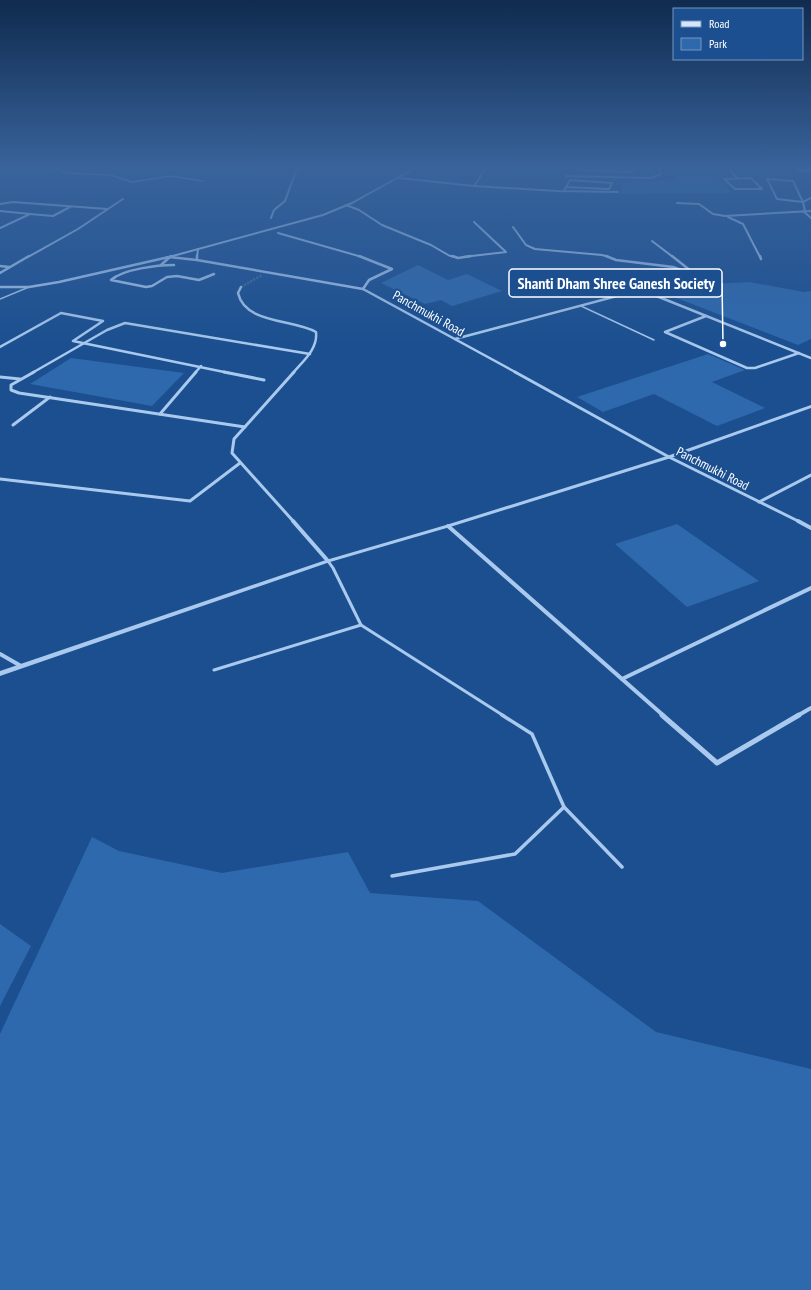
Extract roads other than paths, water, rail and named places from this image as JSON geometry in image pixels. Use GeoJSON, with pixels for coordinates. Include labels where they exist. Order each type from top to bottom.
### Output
{"type":"FeatureCollection","features":[{"type":"Feature","properties":{"kind":"street"},"geometry":{"type":"LineString","coordinates":[[0,272],[81,228]]}},
{"type":"Feature","properties":{"kind":"street"},"geometry":{"type":"LineString","coordinates":[[161,265],[169,257],[274,228]]}},
{"type":"Feature","properties":{"kind":"street"},"geometry":{"type":"LineString","coordinates":[[390,228],[431,245],[450,256],[467,257],[506,252],[481,228]]}},
{"type":"Feature","properties":{"kind":"street"},"geometry":{"type":"LineString","coordinates":[[515,228],[526,245],[535,250],[602,255],[616,260],[673,267],[681,270],[689,277]]}},
{"type":"Feature","properties":{"kind":"street"},"geometry":{"type":"LineString","coordinates":[[745,228],[761,259]]}},
{"type":"Feature","properties":{"kind":"street"},"geometry":{"type":"LineString","coordinates":[[278,233],[371,260],[392,269],[369,280],[363,289]]}},
{"type":"Feature","properties":{"kind":"street"},"geometry":{"type":"LineString","coordinates":[[455,339],[696,275],[696,273],[652,241]]}},
{"type":"Feature","properties":{"kind":"street"},"geometry":{"type":"LineString","coordinates":[[197,260],[198,249]]}},
{"type":"Feature","properties":{"kind":"street","name":"Panchmukhi Road"},"geometry":{"type":"LineString","coordinates":[[0,287],[29,287],[59,282],[169,257],[197,260],[363,289],[669,457],[811,528]]}},
{"type":"Feature","properties":{"kind":"street"},"geometry":{"type":"LineString","coordinates":[[174,265],[161,265],[136,269],[111,280],[146,287],[152,286],[168,277],[177,276],[199,280],[214,274]]}},
{"type":"Feature","properties":{"kind":"street"},"geometry":{"type":"LineString","coordinates":[[0,266],[10,267]]}},
{"type":"Feature","properties":{"kind":"street"},"geometry":{"type":"LineString","coordinates":[[262,275],[266,273]]}},
{"type":"Feature","properties":{"kind":"street"},"geometry":{"type":"LineString","coordinates":[[241,288],[238,293],[239,298],[247,309],[257,314],[309,328],[316,332],[317,339],[310,354],[292,376],[234,439],[232,453],[328,561]]}},
{"type":"Feature","properties":{"kind":"street"},"geometry":{"type":"LineString","coordinates":[[639,289],[811,358]]}},
{"type":"Feature","properties":{"kind":"street"},"geometry":{"type":"LineString","coordinates":[[0,347],[61,313],[103,321],[73,341],[264,380]]}},
{"type":"Feature","properties":{"kind":"street"},"geometry":{"type":"LineString","coordinates":[[706,316],[665,332],[747,368],[755,368],[799,353]]}},
{"type":"Feature","properties":{"kind":"street"},"geometry":{"type":"LineString","coordinates":[[245,427],[19,393],[11,390],[11,385],[111,328],[125,323],[133,323],[310,354]]}},
{"type":"Feature","properties":{"kind":"street"},"geometry":{"type":"LineString","coordinates":[[160,414],[201,366]]}},
{"type":"Feature","properties":{"kind":"street"},"geometry":{"type":"LineString","coordinates":[[0,377],[20,379]]}},
{"type":"Feature","properties":{"kind":"street"},"geometry":{"type":"LineString","coordinates":[[13,425],[50,398]]}},
{"type":"Feature","properties":{"kind":"street"},"geometry":{"type":"LineString","coordinates":[[0,674],[328,561],[448,526],[669,457],[811,406]]}},
{"type":"Feature","properties":{"kind":"street"},"geometry":{"type":"LineString","coordinates":[[0,478],[190,501],[240,463]]}},
{"type":"Feature","properties":{"kind":"street"},"geometry":{"type":"LineString","coordinates":[[759,502],[811,475]]}},
{"type":"Feature","properties":{"kind":"street"},"geometry":{"type":"LineString","coordinates":[[448,526],[717,763],[811,708]]}},
{"type":"Feature","properties":{"kind":"street"},"geometry":{"type":"LineString","coordinates":[[622,679],[811,588]]}},
{"type":"Feature","properties":{"kind":"street"},"geometry":{"type":"LineString","coordinates":[[0,654],[21,666]]}},
{"type":"Feature","properties":{"kind":"lane"},"geometry":{"type":"LineString","coordinates":[[0,299],[29,287]]}},
{"type":"Feature","properties":{"kind":"lane"},"geometry":{"type":"LineString","coordinates":[[581,306],[654,340]]}},
{"type":"Feature","properties":{"kind":"lane"},"geometry":{"type":"LineString","coordinates":[[328,561],[333,568],[361,625],[532,734],[564,807],[622,867]]}},
{"type":"Feature","properties":{"kind":"lane"},"geometry":{"type":"LineString","coordinates":[[214,670],[361,625]]}},
{"type":"Feature","properties":{"kind":"lane"},"geometry":{"type":"LineString","coordinates":[[392,876],[515,854],[564,807]]}},
{"type":"Feature","properties":{"kind":"tunnel"},"geometry":{"type":"LineString","coordinates":[[241,287],[262,275]]}},
{"type":"Feature","properties":{"kind":"place","name":"Shanti Dham Shree Ganesh Society"},"geometry":{"type":"Point","coordinates":[723,344]}}]}
